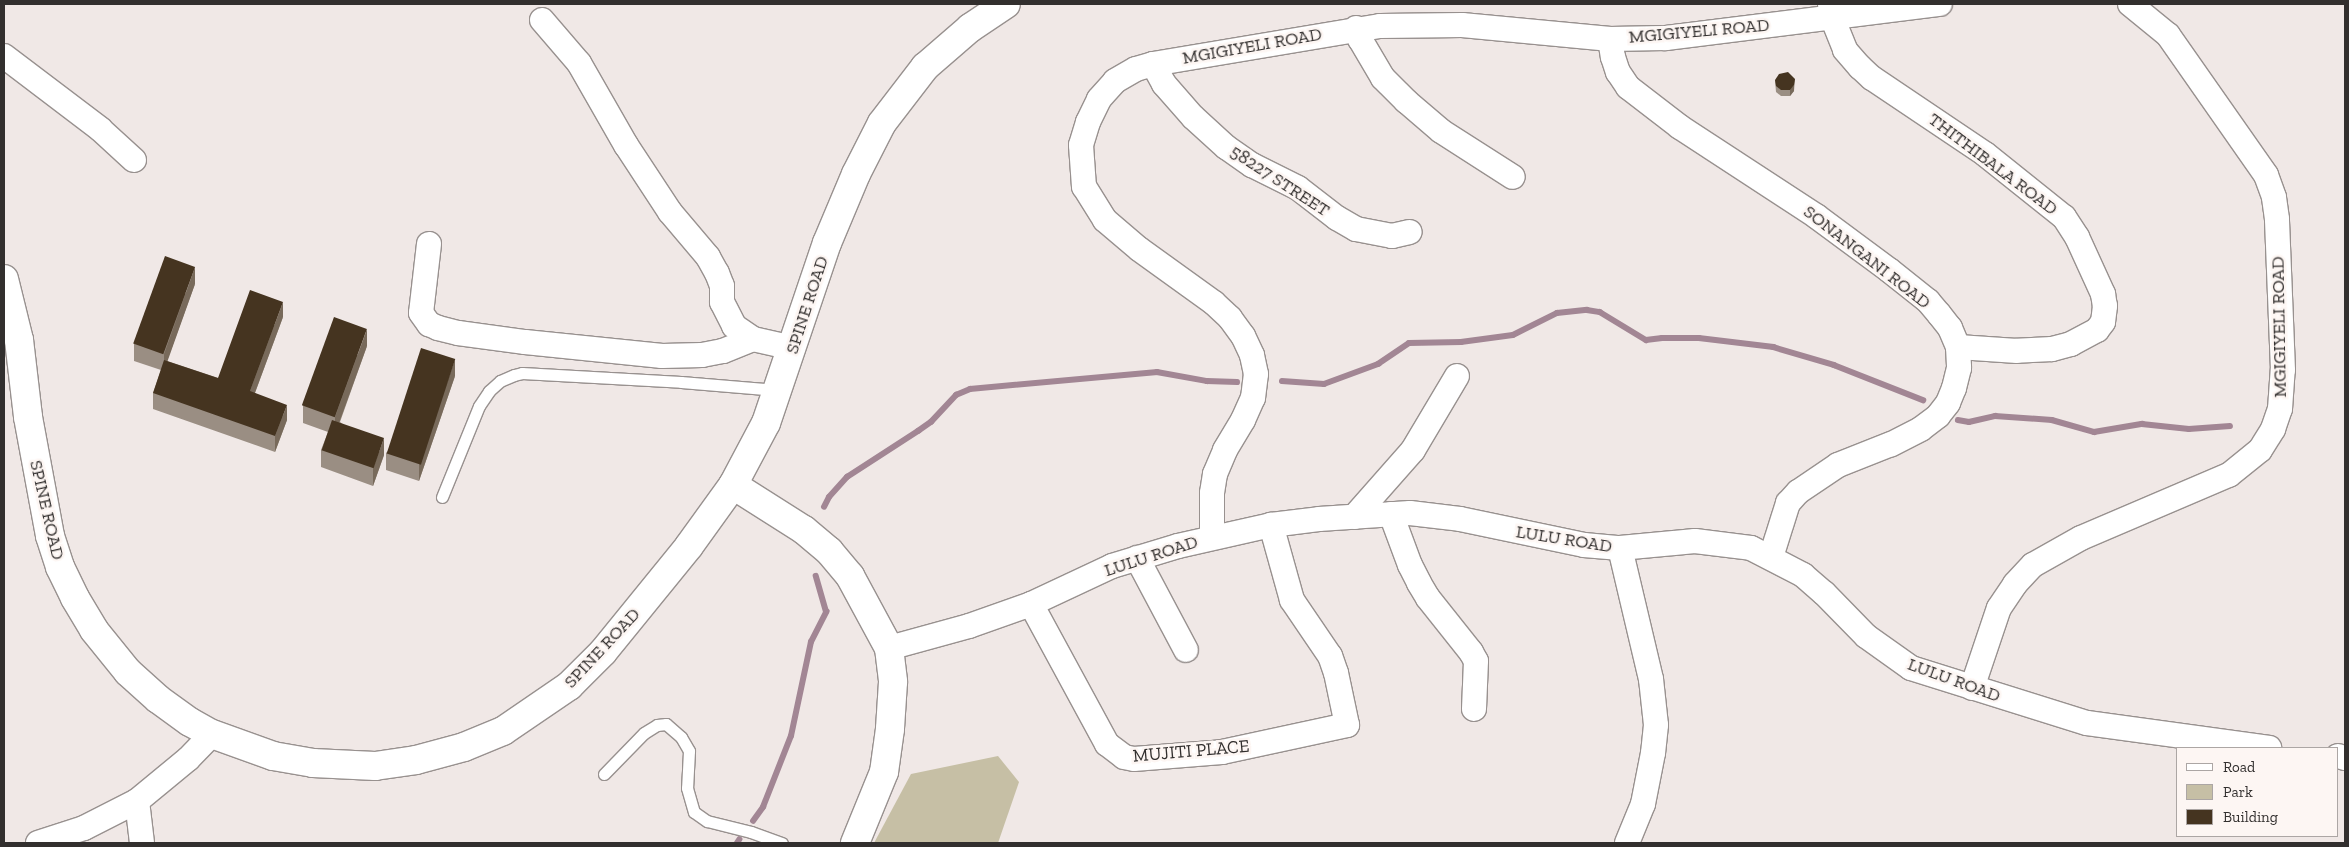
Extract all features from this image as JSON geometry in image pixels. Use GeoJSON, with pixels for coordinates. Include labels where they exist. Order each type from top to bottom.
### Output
{"type":"FeatureCollection","features":[{"type":"Feature","properties":{"kind":"street","name":"SPINE ROAD"},"geometry":{"type":"LineString","coordinates":[[4,279],[19,340],[28,417],[50,536],[60,568],[94,630],[128,672],[158,699],[212,734],[273,756],[313,764],[374,766],[416,760],[464,747],[504,731],[568,686],[604,652],[689,546],[733,485],[756,445],[779,390],[827,244],[856,174],[882,123],[925,67],[970,28],[1006,4]]}},
{"type":"Feature","properties":{"kind":"street","name":"MGIGIYELI ROAD"},"geometry":{"type":"LineString","coordinates":[[1212,537],[1212,493],[1215,474],[1225,450],[1243,420],[1253,398],[1256,374],[1252,356],[1243,336],[1230,318],[1105,220],[1084,187],[1081,145],[1088,122],[1099,99],[1115,81],[1136,69],[1153,64],[1356,28],[1414,24],[1462,25],[1610,39],[1666,38],[1831,11],[1940,4]]}},
{"type":"Feature","properties":{"kind":"street","name":"MGIGIYELI ROAD"},"geometry":{"type":"LineString","coordinates":[[1972,688],[1999,608],[2014,584],[2033,565],[2081,538],[2229,475],[2260,450],[2273,429],[2280,408],[2283,370],[2278,219],[2274,197],[2266,175],[2168,35],[2130,4]]}},
{"type":"Feature","properties":{"kind":"street","name":"THITHIBALA ROAD"},"geometry":{"type":"LineString","coordinates":[[1831,11],[1845,50],[1872,78],[1985,154],[2064,217],[2077,237],[2103,294],[2105,306],[2103,322],[2097,330],[2071,344],[2052,349],[2016,351],[1958,347]]}},
{"type":"Feature","properties":{"kind":"street"},"geometry":{"type":"LineString","coordinates":[[542,20],[579,63],[626,145],[670,212],[708,257],[722,286],[722,302],[734,326],[754,339],[793,348]]}},
{"type":"Feature","properties":{"kind":"street"},"geometry":{"type":"LineString","coordinates":[[1356,28],[1360,39],[1383,78],[1406,101],[1441,131],[1513,177]]}},
{"type":"Feature","properties":{"kind":"street","name":"SONANGANI ROAD"},"geometry":{"type":"LineString","coordinates":[[1610,39],[1618,72],[1628,87],[1680,126],[1816,216],[1889,270],[1928,302],[1939,314],[1950,328],[1958,347],[1959,368],[1954,388],[1948,403],[1938,416],[1921,429],[1891,444],[1838,465],[1798,492],[1788,503],[1771,557]]}},
{"type":"Feature","properties":{"kind":"street"},"geometry":{"type":"LineString","coordinates":[[4,56],[100,129],[134,160]]}},
{"type":"Feature","properties":{"kind":"street","name":"58227 STREET"},"geometry":{"type":"LineString","coordinates":[[1153,64],[1164,84],[1193,117],[1226,147],[1252,165],[1298,188],[1337,218],[1356,229],[1392,236],[1410,232]]}},
{"type":"Feature","properties":{"kind":"street"},"geometry":{"type":"LineString","coordinates":[[429,244],[421,313],[429,324],[458,334],[662,356],[702,356],[723,351],[754,339]]}},
{"type":"Feature","properties":{"kind":"street"},"geometry":{"type":"LineString","coordinates":[[1354,517],[1413,450],[1457,376]]}},
{"type":"Feature","properties":{"kind":"street"},"geometry":{"type":"LineString","coordinates":[[733,485],[804,530],[829,551],[850,576],[889,648],[893,682],[890,729],[884,772],[855,843]]}},
{"type":"Feature","properties":{"kind":"street","name":"LULU ROAD"},"geometry":{"type":"LineString","coordinates":[[889,648],[968,626],[1031,604],[1112,566],[1212,537],[1272,525],[1410,512],[1460,519],[1584,546],[1620,548],[1695,541],[1751,548],[1803,575],[1824,593],[1866,636],[1888,654],[1911,668],[2087,723],[2262,747]]}},
{"type":"Feature","properties":{"kind":"street"},"geometry":{"type":"LineString","coordinates":[[1391,514],[1410,565],[1428,598],[1476,661],[1474,709]]}},
{"type":"Feature","properties":{"kind":"street","name":"MUJITI PLACE"},"geometry":{"type":"LineString","coordinates":[[1031,604],[1107,744],[1124,758],[1134,759],[1222,752],[1347,725],[1336,673],[1330,656],[1292,600],[1272,525]]}},
{"type":"Feature","properties":{"kind":"street"},"geometry":{"type":"LineString","coordinates":[[1620,548],[1651,679],[1656,724],[1653,753],[1643,804],[1627,843]]}},
{"type":"Feature","properties":{"kind":"street"},"geometry":{"type":"LineString","coordinates":[[1137,558],[1186,650]]}},
{"type":"Feature","properties":{"kind":"street"},"geometry":{"type":"LineString","coordinates":[[38,843],[84,828],[137,802],[188,759],[212,734]]}},
{"type":"Feature","properties":{"kind":"street"},"geometry":{"type":"LineString","coordinates":[[137,802],[142,843]]}},
{"type":"Feature","properties":{"kind":"lane"},"geometry":{"type":"LineString","coordinates":[[442,497],[479,406],[489,391],[500,380],[514,374],[681,382],[779,390]]}},
{"type":"Feature","properties":{"kind":"lane"},"geometry":{"type":"LineString","coordinates":[[604,774],[644,733],[657,725],[666,724],[681,737],[689,751],[687,788],[694,812],[707,821],[751,832],[782,843]]}},
{"type":"Feature","properties":{"kind":"green space"},"geometry":{"type":"Polygon","coordinates":[[[998,756],[1019,782],[998,843],[874,843],[911,774],[998,756]]]}},
{"type":"Feature","properties":{"kind":"building"},"geometry":{"type":"Polygon","coordinates":[[[1788,72],[1795,79],[1794,85],[1790,90],[1781,90],[1776,86],[1775,80],[1779,74],[1788,72]]]}},
{"type":"Feature","properties":{"kind":"building"},"geometry":{"type":"Polygon","coordinates":[[[165,256],[195,267],[163,354],[133,343],[165,256]]]}},
{"type":"Feature","properties":{"kind":"building"},"geometry":{"type":"Polygon","coordinates":[[[250,290],[283,302],[250,391],[287,405],[275,436],[153,393],[164,360],[218,378],[250,290]]]}},
{"type":"Feature","properties":{"kind":"building"},"geometry":{"type":"Polygon","coordinates":[[[334,317],[367,329],[335,417],[302,405],[334,317]]]}},
{"type":"Feature","properties":{"kind":"building"},"geometry":{"type":"Polygon","coordinates":[[[421,348],[455,359],[421,465],[387,454],[421,348]]]}},
{"type":"Feature","properties":{"kind":"building"},"geometry":{"type":"Polygon","coordinates":[[[332,420],[384,438],[374,468],[322,450],[332,420]]]}},
{"type":"Feature","properties":{"kind":"waterway"},"geometry":{"type":"LineString","coordinates":[[1282,381],[1324,384],[1378,364],[1409,343],[1461,342],[1513,335],[1557,313],[1587,310],[1600,312],[1646,340],[1699,338],[1773,347],[1834,365],[1923,400]]}},
{"type":"Feature","properties":{"kind":"waterway"},"geometry":{"type":"LineString","coordinates":[[824,507],[829,497],[847,477],[931,422],[956,395],[970,389],[1157,372],[1207,381],[1237,382]]}},
{"type":"Feature","properties":{"kind":"waterway"},"geometry":{"type":"LineString","coordinates":[[1958,420],[1969,422],[1995,416],[2052,420],[2094,432],[2142,424],[2189,429],[2230,426]]}},
{"type":"Feature","properties":{"kind":"waterway"},"geometry":{"type":"LineString","coordinates":[[753,821],[763,807],[791,736],[811,642],[826,612],[816,576]]}}]}
